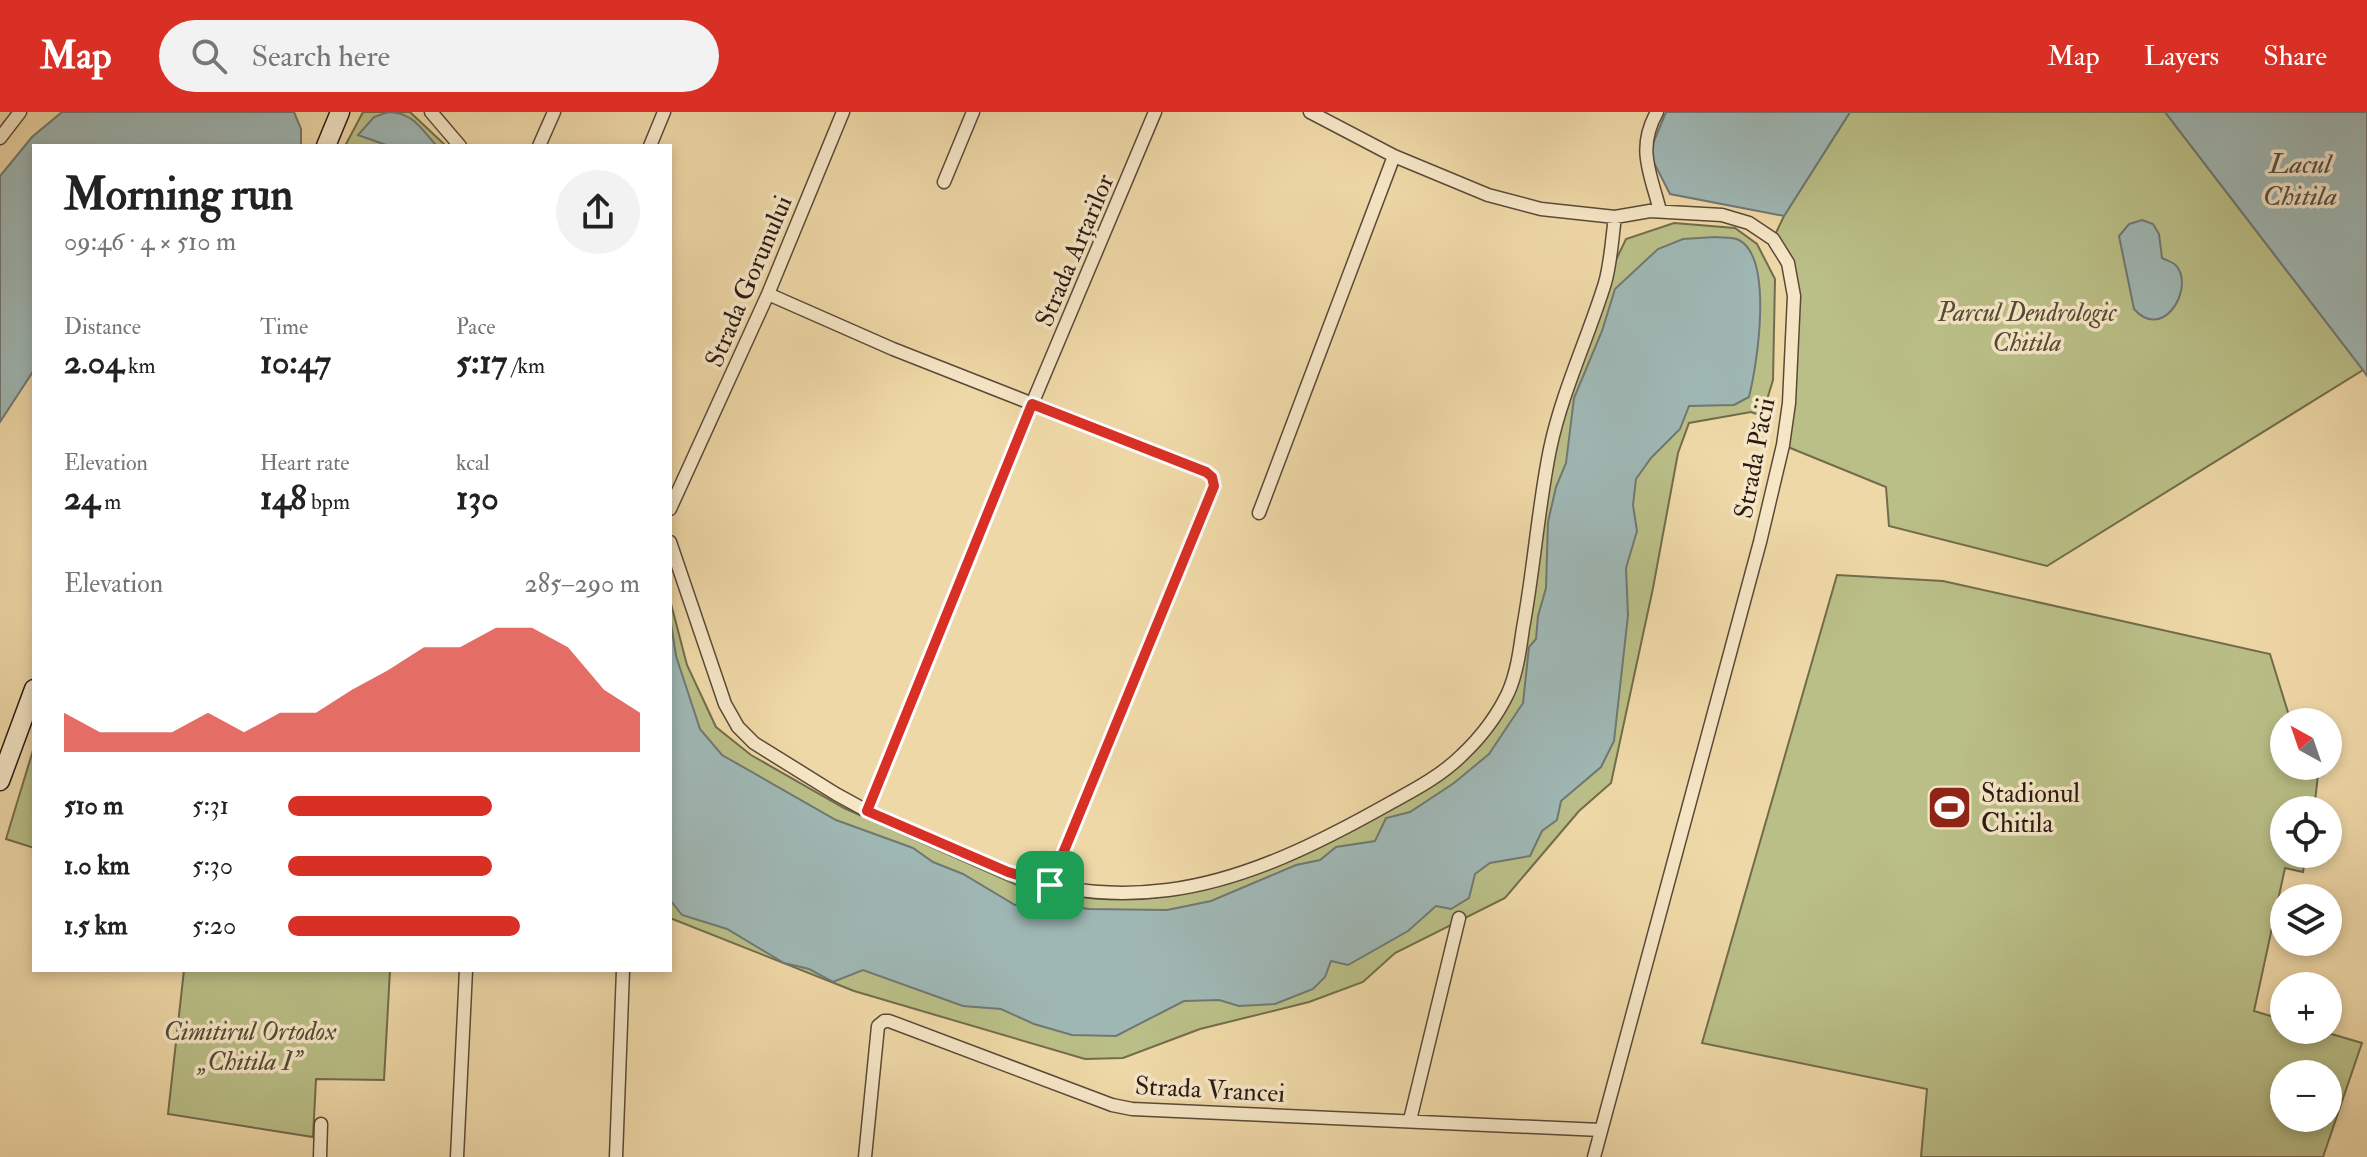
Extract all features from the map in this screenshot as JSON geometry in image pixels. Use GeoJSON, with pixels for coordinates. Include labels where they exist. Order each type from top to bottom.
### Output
{"type":"FeatureCollection","features":[{"type":"Feature","properties":{"kind":"main road"},"geometry":{"type":"LineString","coordinates":[[327,144],[340,112]]}},
{"type":"Feature","properties":{"kind":"main road"},"geometry":{"type":"LineString","coordinates":[[0,781],[32,694]]}},
{"type":"Feature","properties":{"kind":"street"},"geometry":{"type":"LineString","coordinates":[[0,138],[20,112]]}},
{"type":"Feature","properties":{"kind":"street"},"geometry":{"type":"LineString","coordinates":[[431,112],[458,144]]}},
{"type":"Feature","properties":{"kind":"street"},"geometry":{"type":"LineString","coordinates":[[540,144],[554,112]]}},
{"type":"Feature","properties":{"kind":"street"},"geometry":{"type":"LineString","coordinates":[[651,144],[664,112]]}},
{"type":"Feature","properties":{"kind":"street","name":"Strada Gorunului"},"geometry":{"type":"LineString","coordinates":[[672,505],[768,294],[843,112]]}},
{"type":"Feature","properties":{"kind":"street"},"geometry":{"type":"LineString","coordinates":[[944,182],[973,112]]}},
{"type":"Feature","properties":{"kind":"street","name":"Strada Arțarilor"},"geometry":{"type":"LineString","coordinates":[[867,811],[1032,404],[1155,112]]}},
{"type":"Feature","properties":{"kind":"street","name":"Strada Păcii"},"geometry":{"type":"LineString","coordinates":[[1310,112],[1394,156],[1488,195],[1528,206],[1615,217],[1660,211],[1722,215],[1749,223],[1773,239],[1788,263],[1794,296],[1789,403],[1783,445],[1760,542],[1594,1157]]}},
{"type":"Feature","properties":{"kind":"street"},"geometry":{"type":"LineString","coordinates":[[1657,112],[1645,144],[1646,162],[1660,211]]}},
{"type":"Feature","properties":{"kind":"street"},"geometry":{"type":"LineString","coordinates":[[1259,513],[1394,156]]}},
{"type":"Feature","properties":{"kind":"street"},"geometry":{"type":"LineString","coordinates":[[672,548],[725,704],[738,727],[754,743],[867,811],[1008,872],[1083,893],[1170,890],[1231,876],[1297,851],[1427,783],[1461,757],[1488,726],[1509,691],[1518,659],[1550,450],[1559,415],[1606,280],[1615,217]]}},
{"type":"Feature","properties":{"kind":"street"},"geometry":{"type":"LineString","coordinates":[[768,294],[893,349],[1206,472],[1212,477],[1214,486],[1050,885]]}},
{"type":"Feature","properties":{"kind":"street"},"geometry":{"type":"LineString","coordinates":[[1410,1120],[1459,918]]}},
{"type":"Feature","properties":{"kind":"street"},"geometry":{"type":"LineString","coordinates":[[457,1157],[466,972]]}},
{"type":"Feature","properties":{"kind":"street"},"geometry":{"type":"LineString","coordinates":[[616,1157],[623,972]]}},
{"type":"Feature","properties":{"kind":"street","name":"Strada Vrancei"},"geometry":{"type":"LineString","coordinates":[[865,1157],[880,1024],[889,1021],[1112,1105],[1132,1109],[1601,1130]]}},
{"type":"Feature","properties":{"kind":"street"},"geometry":{"type":"LineString","coordinates":[[320,1157],[321,1124]]}},
{"type":"Feature","properties":{"kind":"green space"},"geometry":{"type":"Polygon","coordinates":[[[363,112],[410,112],[444,144],[346,144],[363,112]]]}},
{"type":"Feature","properties":{"kind":"green space","name":"Parcul Dendrologic Chitila"},"geometry":{"type":"Polygon","coordinates":[[[1850,112],[2165,112],[2363,370],[2047,566],[1889,526],[1886,487],[1783,445],[1794,296],[1773,239],[1784,216],[1850,112]]]}},
{"type":"Feature","properties":{"kind":"green space"},"geometry":{"type":"Polygon","coordinates":[[[1674,223],[1735,228],[1757,244],[1775,279],[1773,380],[1762,416],[1751,412],[1689,423],[1678,453],[1611,783],[1579,811],[1505,898],[1395,953],[1363,982],[1309,1002],[1200,1029],[1123,1058],[1085,1059],[854,991],[672,919],[672,608],[687,665],[716,727],[751,755],[844,808],[1017,885],[1155,898],[1308,843],[1417,788],[1473,742],[1515,673],[1556,427],[1603,287],[1626,239],[1674,223]]]}},
{"type":"Feature","properties":{"kind":"green space"},"geometry":{"type":"Polygon","coordinates":[[[1837,575],[1943,581],[2270,654],[2287,708],[2270,708],[2270,780],[2317,780],[2316,796],[2270,796],[2270,868],[2285,868],[2282,884],[2270,884],[2270,937],[2254,1011],[2270,1016],[2270,1044],[2342,1044],[2342,1037],[2362,1043],[2342,1101],[2342,1060],[2270,1060],[2270,1132],[2332,1132],[2323,1157],[1921,1157],[1927,1089],[1702,1043],[1837,575]]]}},
{"type":"Feature","properties":{"kind":"green space"},"geometry":{"type":"Polygon","coordinates":[[[32,754],[32,847],[6,839],[32,754]]]}},
{"type":"Feature","properties":{"kind":"green space","name":"Cimitirul Ortodox „Chitila I”"},"geometry":{"type":"Polygon","coordinates":[[[184,972],[390,972],[384,1080],[316,1079],[313,1137],[168,1114],[184,972]]]}},
{"type":"Feature","properties":{"kind":"water"},"geometry":{"type":"Polygon","coordinates":[[[62,112],[294,112],[301,129],[301,144],[32,144],[32,373],[0,422],[0,176],[32,137],[62,112]]]}},
{"type":"Feature","properties":{"kind":"water"},"geometry":{"type":"Polygon","coordinates":[[[388,112],[404,115],[435,144],[383,144],[358,135],[374,117],[388,112]]]}},
{"type":"Feature","properties":{"kind":"water"},"geometry":{"type":"Polygon","coordinates":[[[1666,112],[1850,112],[1784,216],[1670,194],[1649,153],[1666,112]]]}},
{"type":"Feature","properties":{"kind":"water","name":"Lacul Chitila"},"geometry":{"type":"Polygon","coordinates":[[[2165,112],[2367,112],[2367,376],[2363,370],[2165,112]]]}},
{"type":"Feature","properties":{"kind":"water"},"geometry":{"type":"Polygon","coordinates":[[[2142,220],[2153,224],[2159,234],[2162,258],[2177,266],[2182,278],[2178,300],[2172,310],[2155,319],[2145,317],[2134,309],[2119,236],[2129,224],[2142,220]]]}},
{"type":"Feature","properties":{"kind":"water"},"geometry":{"type":"Polygon","coordinates":[[[1731,238],[1739,240],[1750,251],[1760,290],[1760,314],[1749,397],[1734,405],[1689,406],[1680,429],[1651,458],[1636,479],[1633,505],[1637,531],[1626,568],[1628,615],[1614,741],[1601,767],[1561,801],[1557,820],[1542,831],[1530,856],[1490,863],[1475,874],[1469,898],[1451,909],[1436,906],[1408,931],[1348,965],[1331,961],[1325,977],[1313,989],[1275,1004],[1239,1006],[1219,1000],[1184,1001],[1116,1036],[1072,1035],[1034,1024],[1001,1009],[963,1006],[863,970],[833,982],[809,969],[784,963],[727,929],[682,915],[672,902],[672,630],[676,656],[700,729],[722,755],[836,820],[913,848],[933,862],[963,874],[1015,905],[1047,903],[1089,909],[1167,910],[1211,901],[1296,865],[1320,860],[1336,847],[1375,841],[1386,818],[1410,812],[1454,783],[1489,754],[1523,703],[1529,647],[1536,639],[1538,616],[1546,588],[1548,522],[1556,487],[1566,463],[1574,398],[1602,331],[1615,289],[1658,249],[1683,239],[1731,238]]]}},
{"type":"Feature","properties":{"kind":"place","name":"Stadionul Chitila"},"geometry":{"type":"Point","coordinates":[1950,808]}},
{"type":"Feature","properties":{"kind":"route"},"geometry":{"type":"LineString","coordinates":[[1032,404],[1206,472],[1212,477],[1214,486],[1050,885],[1030,881],[867,811],[1032,404]]}}]}
